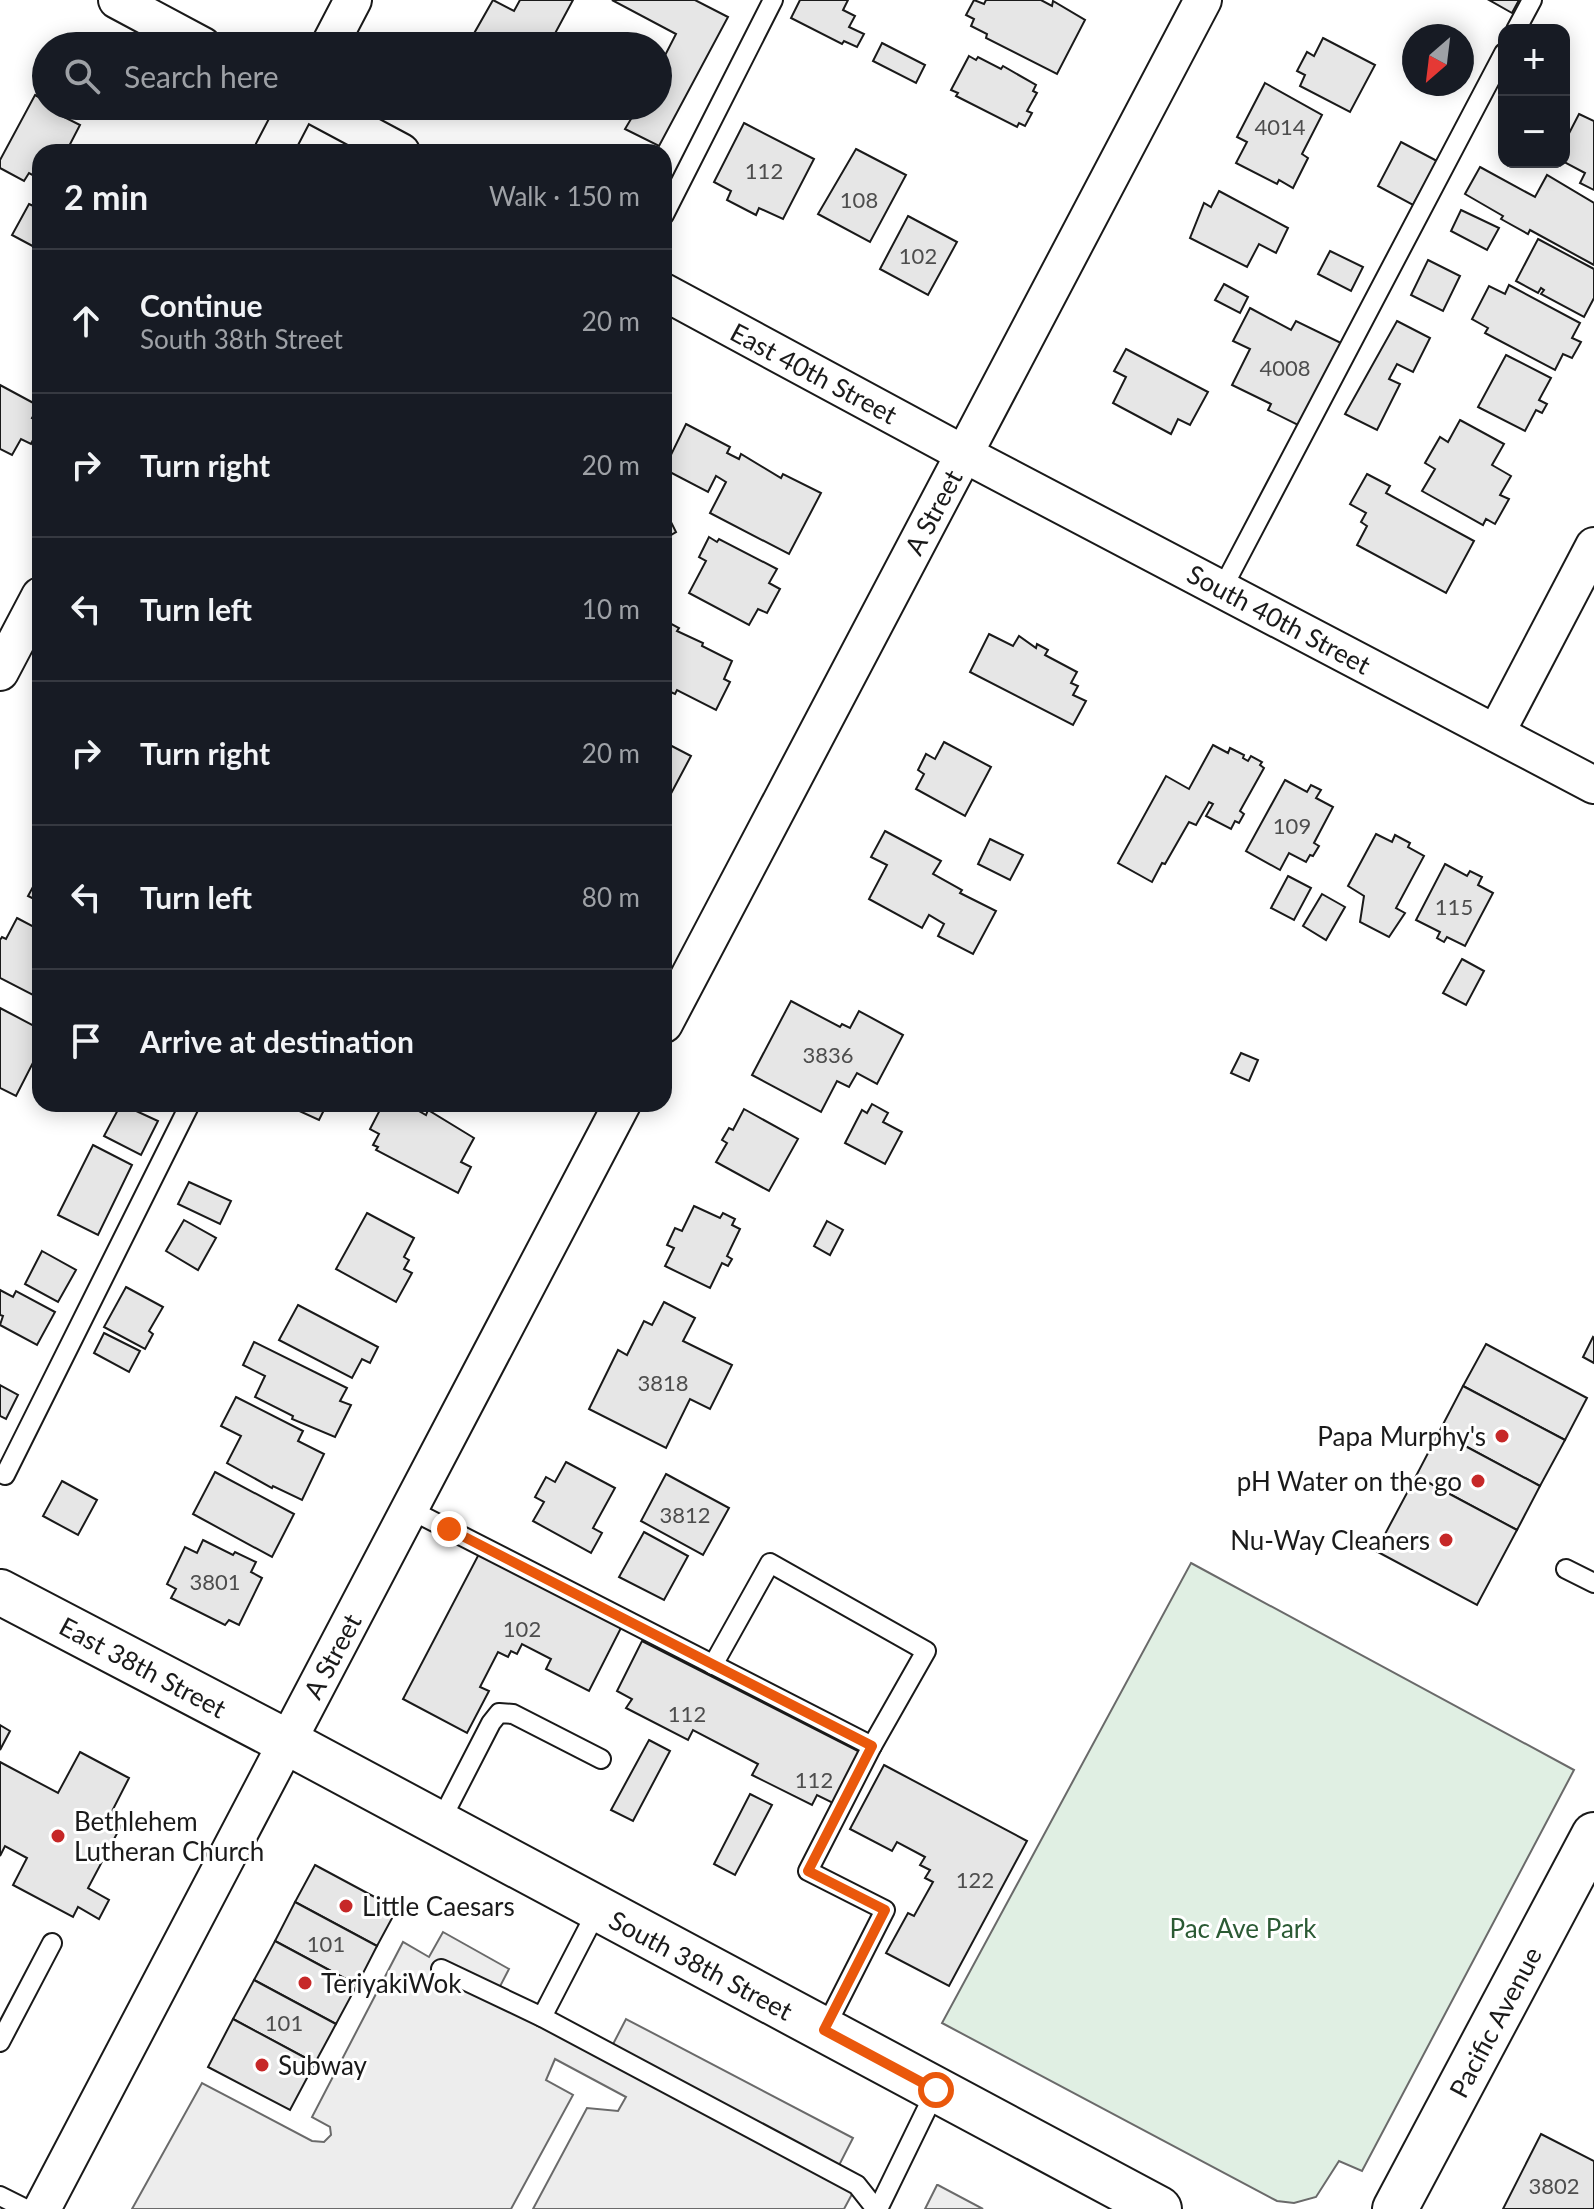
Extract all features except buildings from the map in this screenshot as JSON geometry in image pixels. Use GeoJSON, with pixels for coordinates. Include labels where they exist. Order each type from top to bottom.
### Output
{"type":"FeatureCollection","features":[{"type":"Feature","properties":{"kind":"main road","name":"East 38th Street"},"geometry":{"type":"LineString","coordinates":[[0,1592],[287,1742]]}},
{"type":"Feature","properties":{"kind":"main road","name":"South 38th Street"},"geometry":{"type":"LineString","coordinates":[[287,1742],[1159,2209]]}},
{"type":"Feature","properties":{"kind":"main road","name":"Pacific Avenue"},"geometry":{"type":"LineString","coordinates":[[1395,2209],[1589,1856]]}},
{"type":"Feature","properties":{"kind":"street"},"geometry":{"type":"LineString","coordinates":[[117,0],[177,32]]}},
{"type":"Feature","properties":{"kind":"street"},"geometry":{"type":"LineString","coordinates":[[336,32],[353,0]]}},
{"type":"Feature","properties":{"kind":"street","name":"A Street"},"geometry":{"type":"LineString","coordinates":[[672,1009],[1203,0]]}},
{"type":"Feature","properties":{"kind":"street"},"geometry":{"type":"LineString","coordinates":[[277,144],[290,120]]}},
{"type":"Feature","properties":{"kind":"street"},"geometry":{"type":"LineString","coordinates":[[341,120],[386,144]]}},
{"type":"Feature","properties":{"kind":"street","name":"East 40th Street"},"geometry":{"type":"LineString","coordinates":[[672,296],[964,454]]}},
{"type":"Feature","properties":{"kind":"street","name":"South 40th Street"},"geometry":{"type":"LineString","coordinates":[[964,454],[1594,785]]}},
{"type":"Feature","properties":{"kind":"street"},"geometry":{"type":"LineString","coordinates":[[1496,733],[1594,546]]}},
{"type":"Feature","properties":{"kind":"street"},"geometry":{"type":"LineString","coordinates":[[0,672],[32,611]]}},
{"type":"Feature","properties":{"kind":"street","name":"A Street"},"geometry":{"type":"LineString","coordinates":[[42,2209],[618,1112]]}},
{"type":"Feature","properties":{"kind":"lane"},"geometry":{"type":"LineString","coordinates":[[672,199],[773,0]]}},
{"type":"Feature","properties":{"kind":"lane"},"geometry":{"type":"LineString","coordinates":[[1519,24],[1532,0]]}},
{"type":"Feature","properties":{"kind":"lane"},"geometry":{"type":"LineString","coordinates":[[1222,589],[1498,64]]}},
{"type":"Feature","properties":{"kind":"lane"},"geometry":{"type":"LineString","coordinates":[[5,1475],[186,1112]]}},
{"type":"Feature","properties":{"kind":"lane"},"geometry":{"type":"LineString","coordinates":[[409,1509],[872,1746]]}},
{"type":"Feature","properties":{"kind":"lane"},"geometry":{"type":"LineString","coordinates":[[713,1665],[770,1563],[926,1651],[872,1746],[808,1871],[885,1910],[824,2030]]}},
{"type":"Feature","properties":{"kind":"lane"},"geometry":{"type":"LineString","coordinates":[[1566,1569],[1594,1583]]}},
{"type":"Feature","properties":{"kind":"lane"},"geometry":{"type":"LineString","coordinates":[[439,1824],[499,1713],[513,1714],[601,1759]]}},
{"type":"Feature","properties":{"kind":"lane"},"geometry":{"type":"LineString","coordinates":[[542,2017],[598,1909]]}},
{"type":"Feature","properties":{"kind":"lane"},"geometry":{"type":"LineString","coordinates":[[0,2042],[52,1943]]}},
{"type":"Feature","properties":{"kind":"lane"},"geometry":{"type":"LineString","coordinates":[[441,1969],[542,2017],[857,2185],[877,2209],[936,2090]]}},
{"type":"Feature","properties":{"kind":"lane"},"geometry":{"type":"LineString","coordinates":[[0,2196],[26,2209]]}},
{"type":"Feature","properties":{"kind":"green space","name":"Pac Ave Park"},"geometry":{"type":"Polygon","coordinates":[[[1191,1563],[1574,1770],[1362,2171],[1339,2161],[1316,2197],[1294,2203],[1277,2201],[942,2023],[1191,1563]]]}},
{"type":"Feature","properties":{"kind":"shaded area"},"geometry":{"type":"Polygon","coordinates":[[[443,1932],[509,1969],[496,1994],[609,2052],[626,2019],[853,2138],[835,2173],[857,2185],[844,2209],[533,2209],[587,2108],[618,2111],[626,2097],[555,2059],[546,2080],[573,2095],[511,2209],[132,2209],[202,2083],[312,2141],[324,2142],[331,2135],[330,2127],[312,2117],[403,1942],[429,1957],[443,1932]]]}},
{"type":"Feature","properties":{"kind":"shaded area"},"geometry":{"type":"Polygon","coordinates":[[[938,2185],[983,2209],[925,2209],[938,2185]]]}},
{"type":"Feature","properties":{"kind":"place","name":"Papa Murphy's"},"geometry":{"type":"Point","coordinates":[1502,1436]}},
{"type":"Feature","properties":{"kind":"place","name":"pH Water on the go"},"geometry":{"type":"Point","coordinates":[1478,1481]}},
{"type":"Feature","properties":{"kind":"place","name":"Nu-Way Cleaners"},"geometry":{"type":"Point","coordinates":[1446,1540]}},
{"type":"Feature","properties":{"kind":"place","name":"Bethlehem Lutheran Church"},"geometry":{"type":"Point","coordinates":[58,1836]}},
{"type":"Feature","properties":{"kind":"place","name":"Little Caesars"},"geometry":{"type":"Point","coordinates":[346,1906]}},
{"type":"Feature","properties":{"kind":"place","name":"TeriyakiWok"},"geometry":{"type":"Point","coordinates":[305,1983]}},
{"type":"Feature","properties":{"kind":"place","name":"Subway"},"geometry":{"type":"Point","coordinates":[262,2065]}},
{"type":"Feature","properties":{"kind":"route"},"geometry":{"type":"LineString","coordinates":[[449,1529],[872,1746],[808,1871],[885,1910],[824,2030],[936,2090]]}}]}
